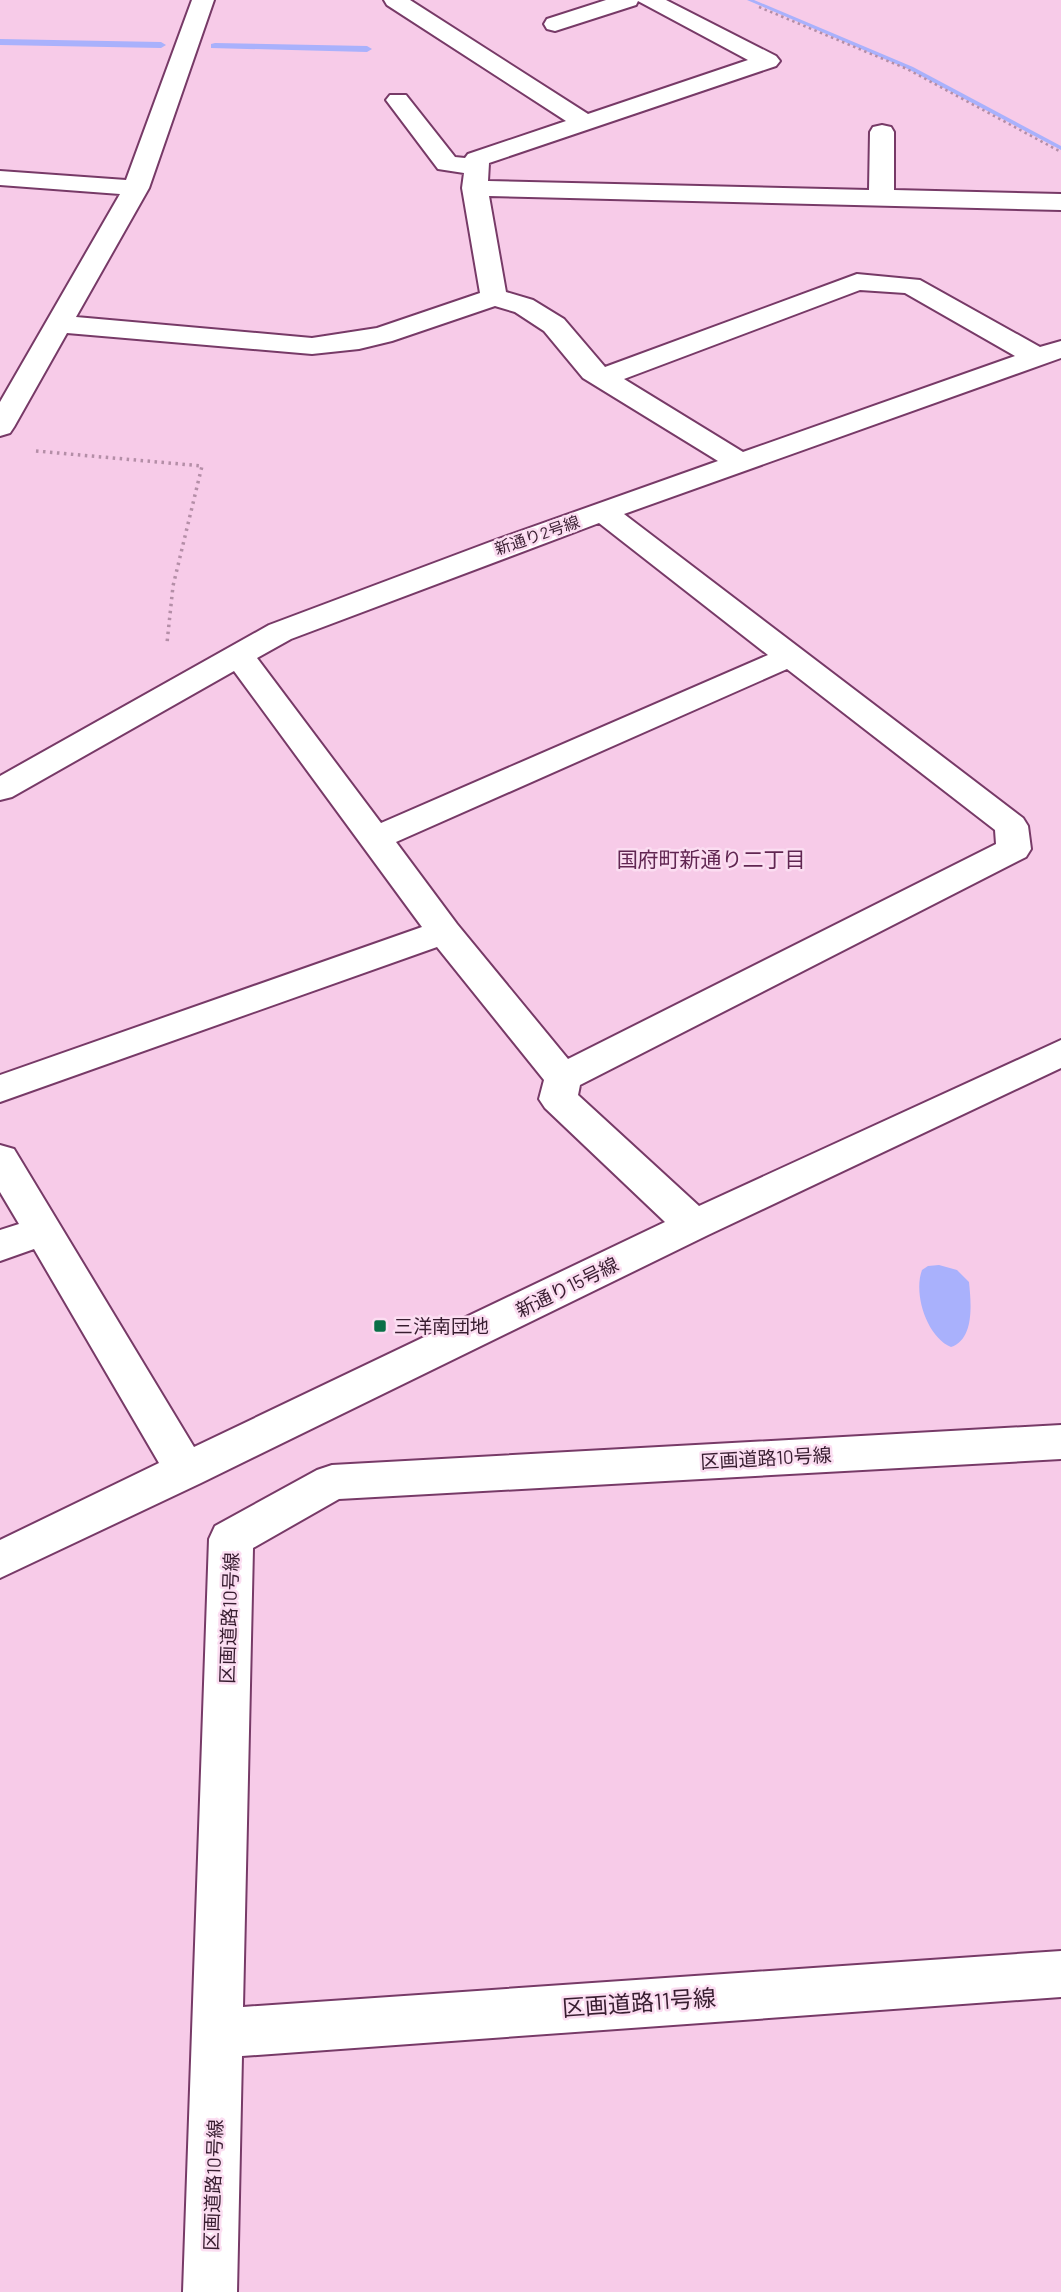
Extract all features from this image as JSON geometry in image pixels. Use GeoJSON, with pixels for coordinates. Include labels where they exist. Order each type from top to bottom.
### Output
{"type":"FeatureCollection","features":[{"type":"Feature","properties":{"kind":"street"},"geometry":{"type":"LineString","coordinates":[[0,427],[136,188],[203,0]]}},
{"type":"Feature","properties":{"kind":"street"},"geometry":{"type":"LineString","coordinates":[[395,0],[586,122]]}},
{"type":"Feature","properties":{"kind":"street"},"geometry":{"type":"LineString","coordinates":[[555,24],[628,0]]}},
{"type":"Feature","properties":{"kind":"street"},"geometry":{"type":"LineString","coordinates":[[494,297],[476,178],[477,159],[768,61],[649,0]]}},
{"type":"Feature","properties":{"kind":"street"},"geometry":{"type":"LineString","coordinates":[[398,100],[447,164],[476,178],[881,198],[1061,202]]}},
{"type":"Feature","properties":{"kind":"street"},"geometry":{"type":"LineString","coordinates":[[881,198],[882,132]]}},
{"type":"Feature","properties":{"kind":"street"},"geometry":{"type":"LineString","coordinates":[[0,178],[136,188]]}},
{"type":"Feature","properties":{"kind":"street"},"geometry":{"type":"LineString","coordinates":[[602,378],[857,282],[911,286],[1049,353]]}},
{"type":"Feature","properties":{"kind":"street"},"geometry":{"type":"LineString","coordinates":[[60,324],[312,346],[337,345],[434,319],[494,297],[524,306],[554,325],[575,353],[602,378],[742,464]]}},
{"type":"Feature","properties":{"kind":"street","name":"新通り2号線"},"geometry":{"type":"LineString","coordinates":[[0,790],[280,632],[603,512],[1049,353]]}},
{"type":"Feature","properties":{"kind":"street"},"geometry":{"type":"LineString","coordinates":[[603,512],[1011,826],[1014,849],[564,1078],[558,1099],[694,1225]]}},
{"type":"Feature","properties":{"kind":"street"},"geometry":{"type":"LineString","coordinates":[[238,654],[444,932],[564,1078]]}},
{"type":"Feature","properties":{"kind":"street"},"geometry":{"type":"LineString","coordinates":[[374,839],[789,657]]}},
{"type":"Feature","properties":{"kind":"street"},"geometry":{"type":"LineString","coordinates":[[0,1089],[444,932]]}},
{"type":"Feature","properties":{"kind":"street","name":"新通り15号線"},"geometry":{"type":"LineString","coordinates":[[0,1560],[694,1225],[1061,1053]]}},
{"type":"Feature","properties":{"kind":"street"},"geometry":{"type":"LineString","coordinates":[[0,1159],[186,1471]]}},
{"type":"Feature","properties":{"kind":"street"},"geometry":{"type":"LineString","coordinates":[[0,1246],[42,1231]]}},
{"type":"Feature","properties":{"kind":"street","name":"区画道路10号線"},"geometry":{"type":"LineString","coordinates":[[211,2292],[231,1539],[332,1482],[1061,1442]]}},
{"type":"Feature","properties":{"kind":"street","name":"区画道路11号線"},"geometry":{"type":"LineString","coordinates":[[218,2032],[1061,1974]]}},
{"type":"Feature","properties":{"kind":"path"},"geometry":{"type":"LineString","coordinates":[[755,5],[907,69],[1061,152]]}},
{"type":"Feature","properties":{"kind":"path"},"geometry":{"type":"LineString","coordinates":[[27,450],[202,466],[173,586],[166,655]]}},
{"type":"Feature","properties":{"kind":"water"},"geometry":{"type":"Polygon","coordinates":[[[747,0],[754,0],[913,67],[1061,146],[1061,150],[908,69],[747,0]]]}},
{"type":"Feature","properties":{"kind":"water"},"geometry":{"type":"Polygon","coordinates":[[[939,1265],[957,1270],[969,1282],[971,1309],[968,1328],[959,1343],[951,1347],[942,1342],[929,1325],[919,1291],[922,1270],[928,1266],[939,1265]]]}},
{"type":"Feature","properties":{"kind":"waterway"},"geometry":{"type":"LineString","coordinates":[[0,42],[161,45]]}},
{"type":"Feature","properties":{"kind":"waterway"},"geometry":{"type":"LineString","coordinates":[[215,46],[367,49]]}},
{"type":"Feature","properties":{"kind":"place","name":"三洋南団地"},"geometry":{"type":"Point","coordinates":[380,1326]}},
{"type":"Feature","properties":{"kind":"district","name":"国府町新通り二丁目"},"geometry":{"type":"Point","coordinates":[711,860]}}]}
